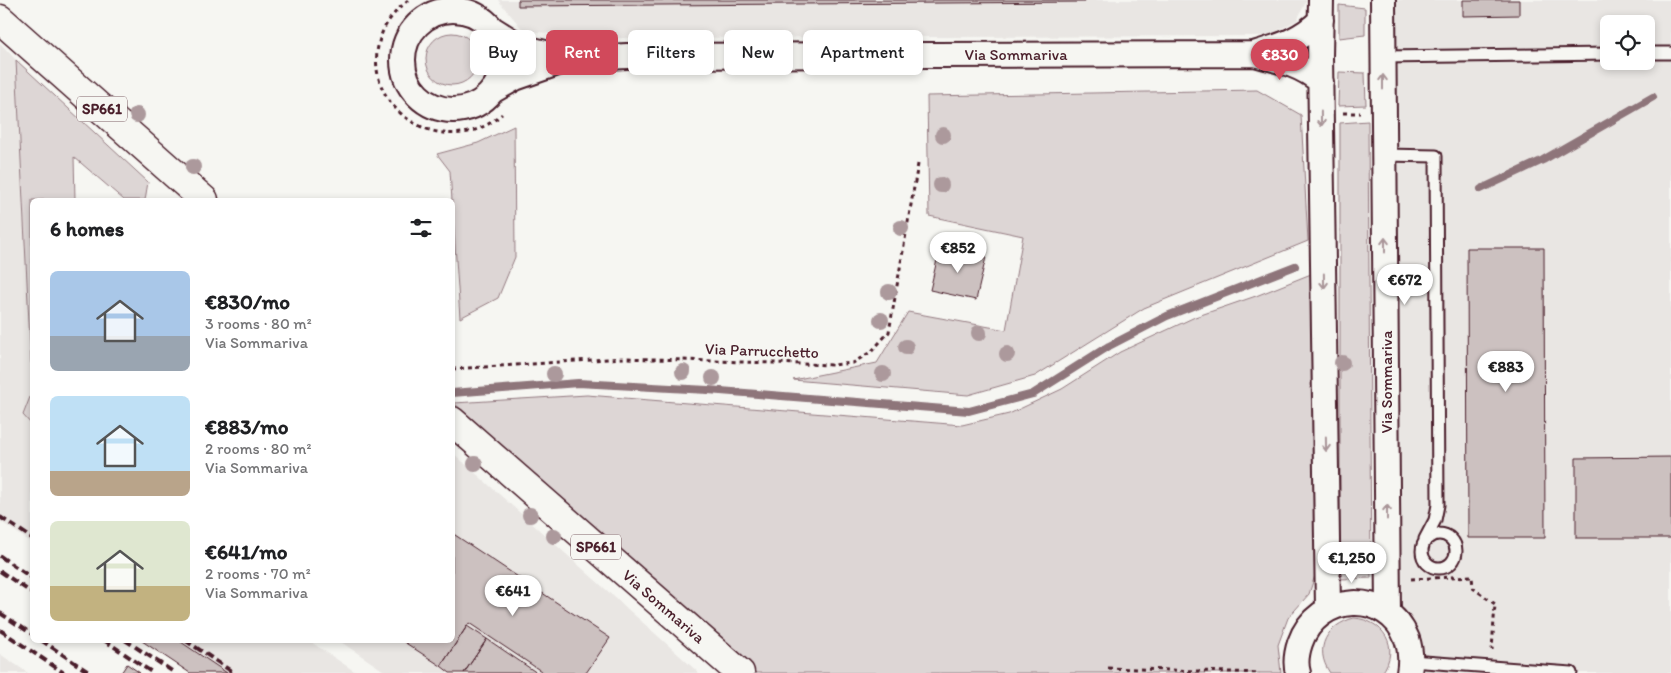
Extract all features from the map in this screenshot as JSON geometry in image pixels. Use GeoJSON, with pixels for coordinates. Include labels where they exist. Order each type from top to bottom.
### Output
{"type":"FeatureCollection","features":[{"type":"Feature","properties":{"kind":"main road","name":"SP661"},"geometry":{"type":"LineString","coordinates":[[0,19],[202,198]]}},
{"type":"Feature","properties":{"kind":"main road","name":"Via Sommariva"},"geometry":{"type":"LineString","coordinates":[[455,424],[740,673]]}},
{"type":"Feature","properties":{"kind":"street"},"geometry":{"type":"LineString","coordinates":[[420,21],[435,13],[452,10],[482,16],[501,45],[503,61],[500,77],[492,91],[480,102],[465,109],[449,110],[432,106],[418,96],[408,83],[403,67],[404,50],[410,34],[420,21],[437,0]]}},
{"type":"Feature","properties":{"kind":"street","name":"Via Sommariva"},"geometry":{"type":"LineString","coordinates":[[1383,0],[1388,613]]}},
{"type":"Feature","properties":{"kind":"street","name":"Via Sommariva"},"geometry":{"type":"LineString","coordinates":[[1254,54],[1284,45],[1310,31],[1321,10]]}},
{"type":"Feature","properties":{"kind":"street","name":"Via Sommariva"},"geometry":{"type":"LineString","coordinates":[[1321,10],[1328,608]]}},
{"type":"Feature","properties":{"kind":"street","name":"Via Sommariva"},"geometry":{"type":"LineString","coordinates":[[482,16],[521,47],[546,53]]}},
{"type":"Feature","properties":{"kind":"street","name":"Via Sommariva"},"geometry":{"type":"LineString","coordinates":[[618,56],[1254,54],[1291,64],[1310,72],[1321,82]]}},
{"type":"Feature","properties":{"kind":"street","name":"Via Sommariva"},"geometry":{"type":"LineString","coordinates":[[492,91],[514,78],[546,67]]}},
{"type":"Feature","properties":{"kind":"street"},"geometry":{"type":"LineString","coordinates":[[1298,673],[1297,650],[1303,633],[1314,619],[1328,608],[1343,603],[1359,603],[1374,606],[1388,613],[1399,625],[1407,639],[1410,667]]}},
{"type":"Feature","properties":{"kind":"lane"},"geometry":{"type":"LineString","coordinates":[[1655,53],[1671,52]]}},
{"type":"Feature","properties":{"kind":"lane"},"geometry":{"type":"LineString","coordinates":[[1383,56],[1600,54]]}},
{"type":"Feature","properties":{"kind":"lane"},"geometry":{"type":"LineString","coordinates":[[1384,155],[1436,156],[1438,505],[1435,520],[1426,539],[1421,550],[1424,561],[1428,565],[1440,568],[1445,567],[1454,559],[1456,548],[1454,542],[1448,537],[1435,534],[1426,539]]}},
{"type":"Feature","properties":{"kind":"lane"},"geometry":{"type":"LineString","coordinates":[[1438,505],[1448,537]]}},
{"type":"Feature","properties":{"kind":"lane"},"geometry":{"type":"LineString","coordinates":[[1410,667],[1571,673]]}},
{"type":"Feature","properties":{"kind":"path"},"geometry":{"type":"LineString","coordinates":[[408,0],[392,17],[382,33],[376,56],[379,81],[384,94],[395,108],[414,124],[437,132],[459,134],[478,130],[494,121],[506,110]]}},
{"type":"Feature","properties":{"kind":"path"},"geometry":{"type":"LineString","coordinates":[[1321,112],[1384,113]]}},
{"type":"Feature","properties":{"kind":"path","name":"Via Parrucchetto"},"geometry":{"type":"LineString","coordinates":[[455,369],[624,358],[832,365],[853,363],[872,352],[889,332],[918,164]]}},
{"type":"Feature","properties":{"kind":"path"},"geometry":{"type":"LineString","coordinates":[[1108,668],[1260,673]]}},
{"type":"Feature","properties":{"kind":"shaded area"},"geometry":{"type":"Polygon","coordinates":[[[498,0],[1307,0],[1297,20],[1268,36],[923,37],[923,30],[803,30],[803,37],[793,37],[793,30],[724,30],[724,38],[714,38],[714,30],[628,30],[628,38],[618,38],[618,30],[546,30],[546,33],[536,32],[536,30],[523,30],[498,0]]]}},
{"type":"Feature","properties":{"kind":"shaded area"},"geometry":{"type":"Polygon","coordinates":[[[1383,0],[1671,0],[1671,673],[1403,673],[1399,625],[1383,0]]]}},
{"type":"Feature","properties":{"kind":"shaded area"},"geometry":{"type":"Polygon","coordinates":[[[1339,5],[1365,8],[1365,35],[1339,38],[1339,5]]]}},
{"type":"Feature","properties":{"kind":"shaded area"},"geometry":{"type":"Polygon","coordinates":[[[447,33],[457,33],[470,39],[470,75],[473,75],[471,78],[457,85],[447,85],[433,78],[426,64],[426,54],[433,40],[447,33]]]}},
{"type":"Feature","properties":{"kind":"shaded area"},"geometry":{"type":"Polygon","coordinates":[[[0,43],[16,60],[30,343],[30,542],[0,521],[0,43]]]}},
{"type":"Feature","properties":{"kind":"shaded area"},"geometry":{"type":"Polygon","coordinates":[[[16,60],[148,182],[145,198],[122,198],[74,157],[75,198],[30,198],[30,343],[16,60]]]}},
{"type":"Feature","properties":{"kind":"shaded area"},"geometry":{"type":"Polygon","coordinates":[[[1339,72],[1365,73],[1366,105],[1338,106],[1339,72]]]}},
{"type":"Feature","properties":{"kind":"shaded area"},"geometry":{"type":"Polygon","coordinates":[[[1257,90],[1301,115],[1308,241],[1144,308],[1035,376],[968,395],[793,380],[877,363],[908,312],[1006,330],[1023,236],[929,216],[927,96],[1257,90]]]}},
{"type":"Feature","properties":{"kind":"shaded area"},"geometry":{"type":"Polygon","coordinates":[[[1368,121],[1371,578],[1340,579],[1340,123],[1368,121]]]}},
{"type":"Feature","properties":{"kind":"shaded area"},"geometry":{"type":"Polygon","coordinates":[[[514,126],[515,257],[498,298],[460,318],[455,244],[455,198],[452,198],[450,171],[437,154],[478,143],[514,126]]]}},
{"type":"Feature","properties":{"kind":"shaded area"},"geometry":{"type":"Polygon","coordinates":[[[1311,274],[1316,572],[1309,594],[1288,618],[1278,645],[1281,673],[756,673],[455,404],[587,395],[962,425],[1009,414],[1062,389],[1120,352],[1195,317],[1256,296],[1311,274]]]}},
{"type":"Feature","properties":{"kind":"shaded area"},"geometry":{"type":"Polygon","coordinates":[[[30,397],[30,423],[23,415],[30,397]]]}},
{"type":"Feature","properties":{"kind":"shaded area"},"geometry":{"type":"Polygon","coordinates":[[[455,455],[699,673],[387,673],[342,643],[455,643],[455,455]]]}},
{"type":"Feature","properties":{"kind":"shaded area"},"geometry":{"type":"Polygon","coordinates":[[[1354,618],[1373,624],[1381,629],[1386,636],[1390,654],[1382,673],[1330,673],[1325,664],[1323,646],[1330,632],[1336,626],[1354,618]]]}},
{"type":"Feature","properties":{"kind":"shaded area"},"geometry":{"type":"Polygon","coordinates":[[[182,643],[312,643],[357,673],[227,673],[182,643]]]}},
{"type":"Feature","properties":{"kind":"shaded area"},"geometry":{"type":"Polygon","coordinates":[[[0,654],[28,673],[0,673],[0,654]]]}},
{"type":"Feature","properties":{"kind":"building"},"geometry":{"type":"Polygon","coordinates":[[[518,0],[1085,0],[1085,2],[518,6],[518,0]]]}},
{"type":"Feature","properties":{"kind":"building"},"geometry":{"type":"Polygon","coordinates":[[[1463,0],[1519,0],[1519,15],[1463,16],[1463,0]]]}},
{"type":"Feature","properties":{"kind":"building"},"geometry":{"type":"Polygon","coordinates":[[[940,247],[986,257],[976,300],[930,290],[940,247]]]}},
{"type":"Feature","properties":{"kind":"building"},"geometry":{"type":"Polygon","coordinates":[[[1467,248],[1544,248],[1545,538],[1468,538],[1467,248]]]}},
{"type":"Feature","properties":{"kind":"building"},"geometry":{"type":"Polygon","coordinates":[[[1671,457],[1671,538],[1576,538],[1576,458],[1671,457]]]}},
{"type":"Feature","properties":{"kind":"building"},"geometry":{"type":"Polygon","coordinates":[[[455,535],[610,638],[586,673],[544,673],[469,623],[441,666],[406,643],[455,643],[455,535]]]}},
{"type":"Feature","properties":{"kind":"building"},"geometry":{"type":"Polygon","coordinates":[[[467,626],[487,639],[464,673],[450,673],[441,666],[467,626]]]}},
{"type":"Feature","properties":{"kind":"building"},"geometry":{"type":"Polygon","coordinates":[[[487,639],[537,673],[464,673],[487,639]]]}},
{"type":"Feature","properties":{"kind":"building"},"geometry":{"type":"Polygon","coordinates":[[[145,643],[182,643],[227,673],[190,673],[145,643]]]}},
{"type":"Feature","properties":{"kind":"building"},"geometry":{"type":"Polygon","coordinates":[[[127,664],[140,673],[121,673],[127,664]]]}},
{"type":"Feature","properties":{"kind":"waterway"},"geometry":{"type":"LineString","coordinates":[[1481,189],[1543,160],[1653,97]]}},
{"type":"Feature","properties":{"kind":"waterway"},"geometry":{"type":"LineString","coordinates":[[455,393],[578,383],[708,390],[969,411],[1033,394],[1109,346],[1167,316],[1295,266]]}},
{"type":"Feature","properties":{"kind":"railway"},"geometry":{"type":"LineString","coordinates":[[0,517],[30,537]]}},
{"type":"Feature","properties":{"kind":"railway"},"geometry":{"type":"LineString","coordinates":[[0,556],[30,577]]}},
{"type":"Feature","properties":{"kind":"railway"},"geometry":{"type":"LineString","coordinates":[[0,571],[30,592]]}},
{"type":"Feature","properties":{"kind":"railway"},"geometry":{"type":"LineString","coordinates":[[0,613],[30,633]]}},
{"type":"Feature","properties":{"kind":"railway"},"geometry":{"type":"LineString","coordinates":[[0,630],[64,673]]}},
{"type":"Feature","properties":{"kind":"railway"},"geometry":{"type":"LineString","coordinates":[[45,643],[90,673]]}},
{"type":"Feature","properties":{"kind":"railway"},"geometry":{"type":"LineString","coordinates":[[108,643],[153,673]]}},
{"type":"Feature","properties":{"kind":"railway"},"geometry":{"type":"LineString","coordinates":[[130,643],[175,673]]}},
{"type":"Feature","properties":{"kind":"railway"},"geometry":{"type":"LineString","coordinates":[[189,643],[234,673]]}}]}
